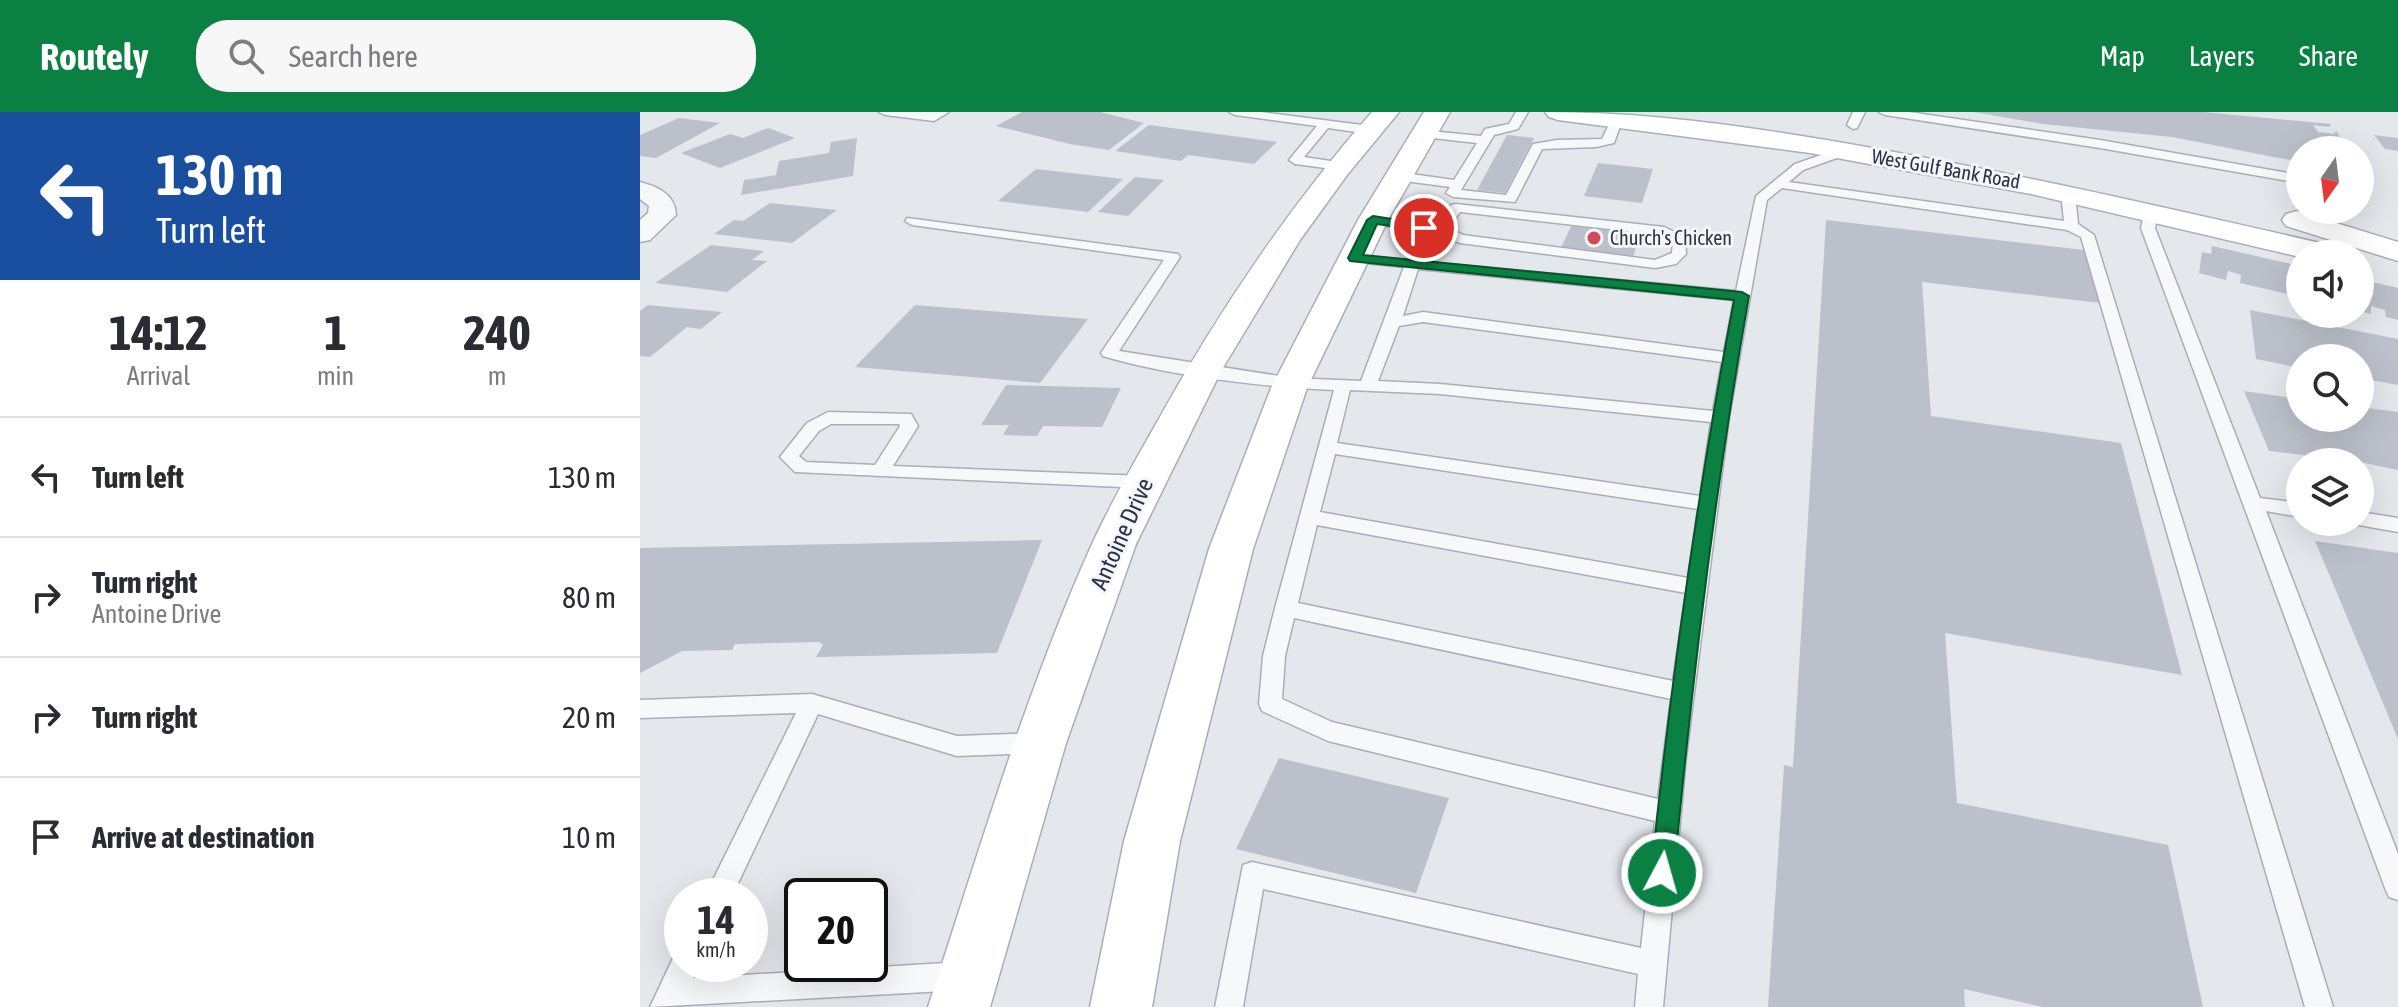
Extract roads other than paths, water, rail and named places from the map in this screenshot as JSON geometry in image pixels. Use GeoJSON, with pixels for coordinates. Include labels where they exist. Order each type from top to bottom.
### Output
{"type":"FeatureCollection","features":[{"type":"Feature","properties":{"kind":"main road","name":"West Gulf Bank Road"},"geometry":{"type":"LineString","coordinates":[[1558,112],[1617,118],[1852,129],[2068,194],[2286,244]]}},
{"type":"Feature","properties":{"kind":"main road","name":"West Gulf Bank Road"},"geometry":{"type":"LineString","coordinates":[[1782,114],[2133,177]]}},
{"type":"Feature","properties":{"kind":"main road","name":"Antoine Drive"},"geometry":{"type":"LineString","coordinates":[[963,991],[1040,743],[1114,544],[1203,371],[1286,238],[1378,121]]}},
{"type":"Feature","properties":{"kind":"main road"},"geometry":{"type":"LineString","coordinates":[[1121,1007],[1152,841],[1227,564],[1292,383],[1397,176],[1430,123]]}},
{"type":"Feature","properties":{"kind":"main road"},"geometry":{"type":"LineString","coordinates":[[2320,224],[2398,252]]}},
{"type":"Feature","properties":{"kind":"main road"},"geometry":{"type":"LineString","coordinates":[[2374,264],[2398,270]]}},
{"type":"Feature","properties":{"kind":"street"},"geometry":{"type":"LineString","coordinates":[[640,234],[662,215],[651,198]]}},
{"type":"Feature","properties":{"kind":"lane"},"geometry":{"type":"LineString","coordinates":[[885,112],[934,117],[943,112]]}},
{"type":"Feature","properties":{"kind":"lane"},"geometry":{"type":"LineString","coordinates":[[1235,112],[1289,115],[1325,124],[1378,121]]}},
{"type":"Feature","properties":{"kind":"lane"},"geometry":{"type":"LineString","coordinates":[[1522,112],[1514,126],[1489,132],[1453,193],[1510,199],[1537,147],[1550,142],[1571,141],[1603,144],[1610,140],[1617,118]]}},
{"type":"Feature","properties":{"kind":"lane"},"geometry":{"type":"LineString","coordinates":[[1885,112],[2100,144],[2286,177]]}},
{"type":"Feature","properties":{"kind":"lane"},"geometry":{"type":"LineString","coordinates":[[1430,123],[1484,140]]}},
{"type":"Feature","properties":{"kind":"lane"},"geometry":{"type":"LineString","coordinates":[[1325,124],[1295,160],[1340,166]]}},
{"type":"Feature","properties":{"kind":"lane"},"geometry":{"type":"LineString","coordinates":[[1649,1007],[1683,692],[1720,417],[1761,199],[1852,129]]}},
{"type":"Feature","properties":{"kind":"lane"},"geometry":{"type":"LineString","coordinates":[[1397,176],[1459,184]]}},
{"type":"Feature","properties":{"kind":"lane"},"geometry":{"type":"LineString","coordinates":[[1779,184],[2071,226],[2087,235],[2319,1007]]}},
{"type":"Feature","properties":{"kind":"lane"},"geometry":{"type":"LineString","coordinates":[[2068,194],[2071,226]]}},
{"type":"Feature","properties":{"kind":"lane"},"geometry":{"type":"LineString","coordinates":[[1364,239],[1441,230],[1460,239],[1655,264],[1671,261],[1679,254],[1680,240],[1664,231],[1456,208],[1441,230]]}},
{"type":"Feature","properties":{"kind":"lane"},"geometry":{"type":"LineString","coordinates":[[2151,213],[2148,228],[2398,888]]}},
{"type":"Feature","properties":{"kind":"lane"},"geometry":{"type":"LineString","coordinates":[[1515,246],[1527,215]]}},
{"type":"Feature","properties":{"kind":"lane"},"geometry":{"type":"LineString","coordinates":[[912,221],[1173,257],[1109,353],[1203,371],[1292,383],[1440,389],[1720,417]]}},
{"type":"Feature","properties":{"kind":"lane"},"geometry":{"type":"LineString","coordinates":[[1364,239],[1412,264],[1742,296]]}},
{"type":"Feature","properties":{"kind":"lane"},"geometry":{"type":"LineString","coordinates":[[1367,387],[1412,264]]}},
{"type":"Feature","properties":{"kind":"lane"},"geometry":{"type":"LineString","coordinates":[[1393,322],[1423,317],[1731,358]]}},
{"type":"Feature","properties":{"kind":"lane"},"geometry":{"type":"LineString","coordinates":[[1343,386],[1285,608],[1274,656],[1270,704],[1328,731],[1669,813]]}},
{"type":"Feature","properties":{"kind":"lane"},"geometry":{"type":"LineString","coordinates":[[880,471],[909,426],[905,418],[828,418],[813,427],[789,457],[801,468],[1144,482]]}},
{"type":"Feature","properties":{"kind":"lane"},"geometry":{"type":"LineString","coordinates":[[1327,447],[1708,504]]}},
{"type":"Feature","properties":{"kind":"lane"},"geometry":{"type":"LineString","coordinates":[[2253,503],[2286,508]]}},
{"type":"Feature","properties":{"kind":"lane"},"geometry":{"type":"LineString","coordinates":[[1309,517],[1697,587]]}},
{"type":"Feature","properties":{"kind":"lane"},"geometry":{"type":"LineString","coordinates":[[2374,521],[2398,525]]}},
{"type":"Feature","properties":{"kind":"lane"},"geometry":{"type":"LineString","coordinates":[[1285,608],[1683,692]]}},
{"type":"Feature","properties":{"kind":"lane"},"geometry":{"type":"LineString","coordinates":[[640,709],[812,703],[957,746],[1040,743]]}},
{"type":"Feature","properties":{"kind":"lane"},"geometry":{"type":"LineString","coordinates":[[727,878],[812,703]]}},
{"type":"Feature","properties":{"kind":"lane"},"geometry":{"type":"LineString","coordinates":[[1229,1007],[1252,874],[1653,964]]}},
{"type":"Feature","properties":{"kind":"lane"},"geometry":{"type":"LineString","coordinates":[[668,1000],[963,991]]}},
{"type":"Feature","properties":{"kind":"place","name":"Church's Chicken"},"geometry":{"type":"Point","coordinates":[1594,238]}}]}
